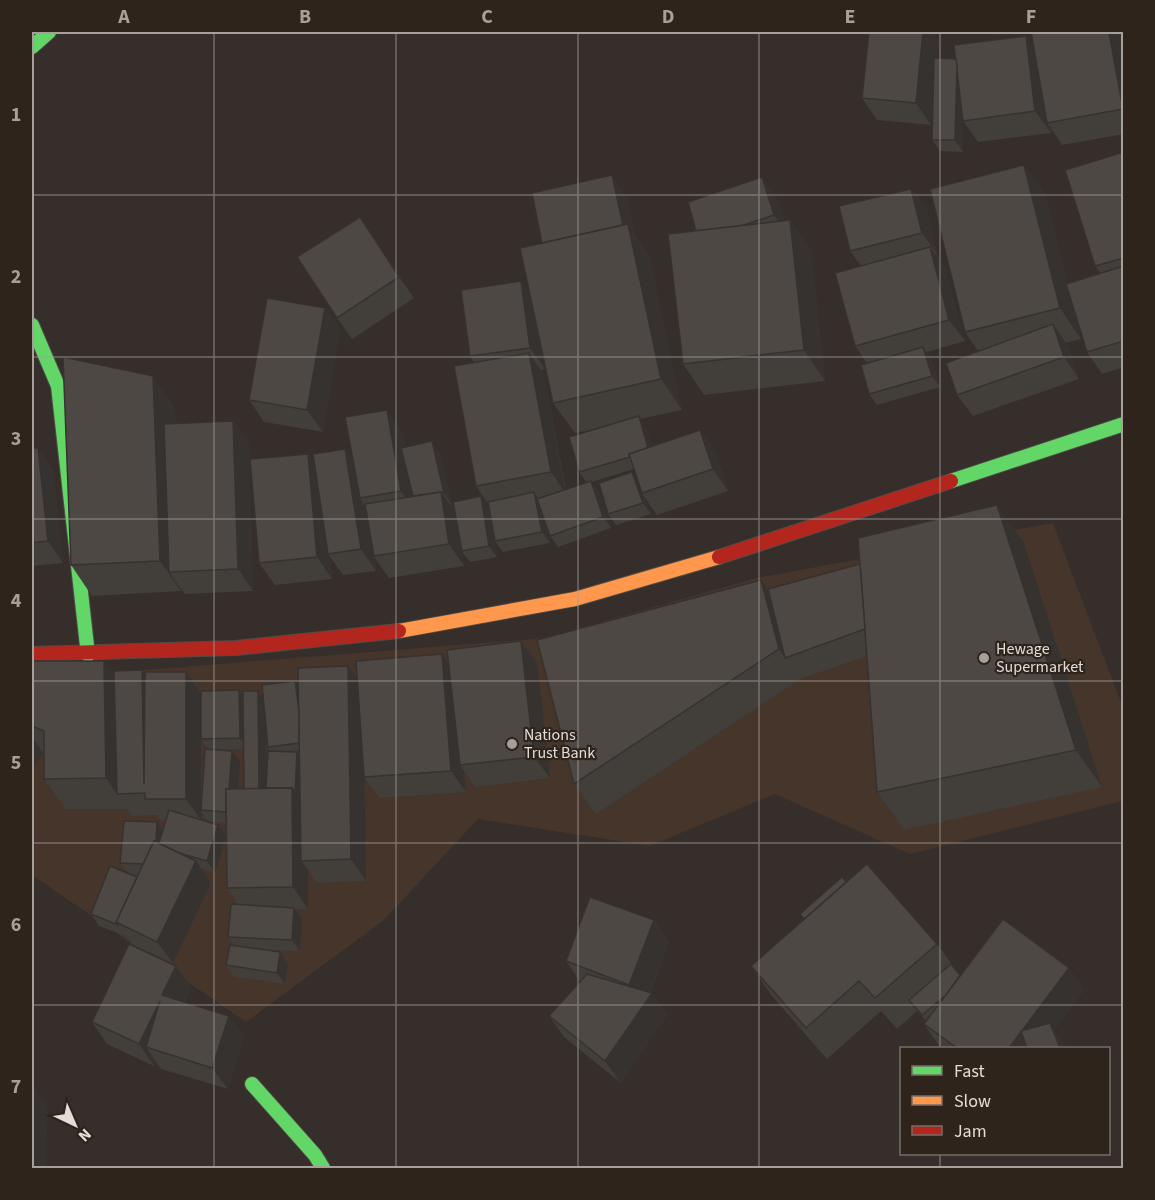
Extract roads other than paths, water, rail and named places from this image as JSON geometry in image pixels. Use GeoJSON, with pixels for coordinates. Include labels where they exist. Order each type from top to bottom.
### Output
{"type":"FeatureCollection","features":[{"type":"Feature","properties":{"kind":"main road"},"geometry":{"type":"LineString","coordinates":[[32,46],[49,32]]}},
{"type":"Feature","properties":{"kind":"main road"},"geometry":{"type":"LineString","coordinates":[[32,325],[58,386],[88,655]]}},
{"type":"Feature","properties":{"kind":"main road"},"geometry":{"type":"LineString","coordinates":[[32,654],[88,655],[224,648],[330,638],[441,623],[576,599],[661,575],[1124,423]]}},
{"type":"Feature","properties":{"kind":"main road"},"geometry":{"type":"LineString","coordinates":[[252,1084],[323,1168]]}},
{"type":"Feature","properties":{"kind":"place","name":"Hewage Supermarket"},"geometry":{"type":"Point","coordinates":[984,658]}},
{"type":"Feature","properties":{"kind":"place","name":"Nations Trust Bank"},"geometry":{"type":"Point","coordinates":[512,744]}}]}
